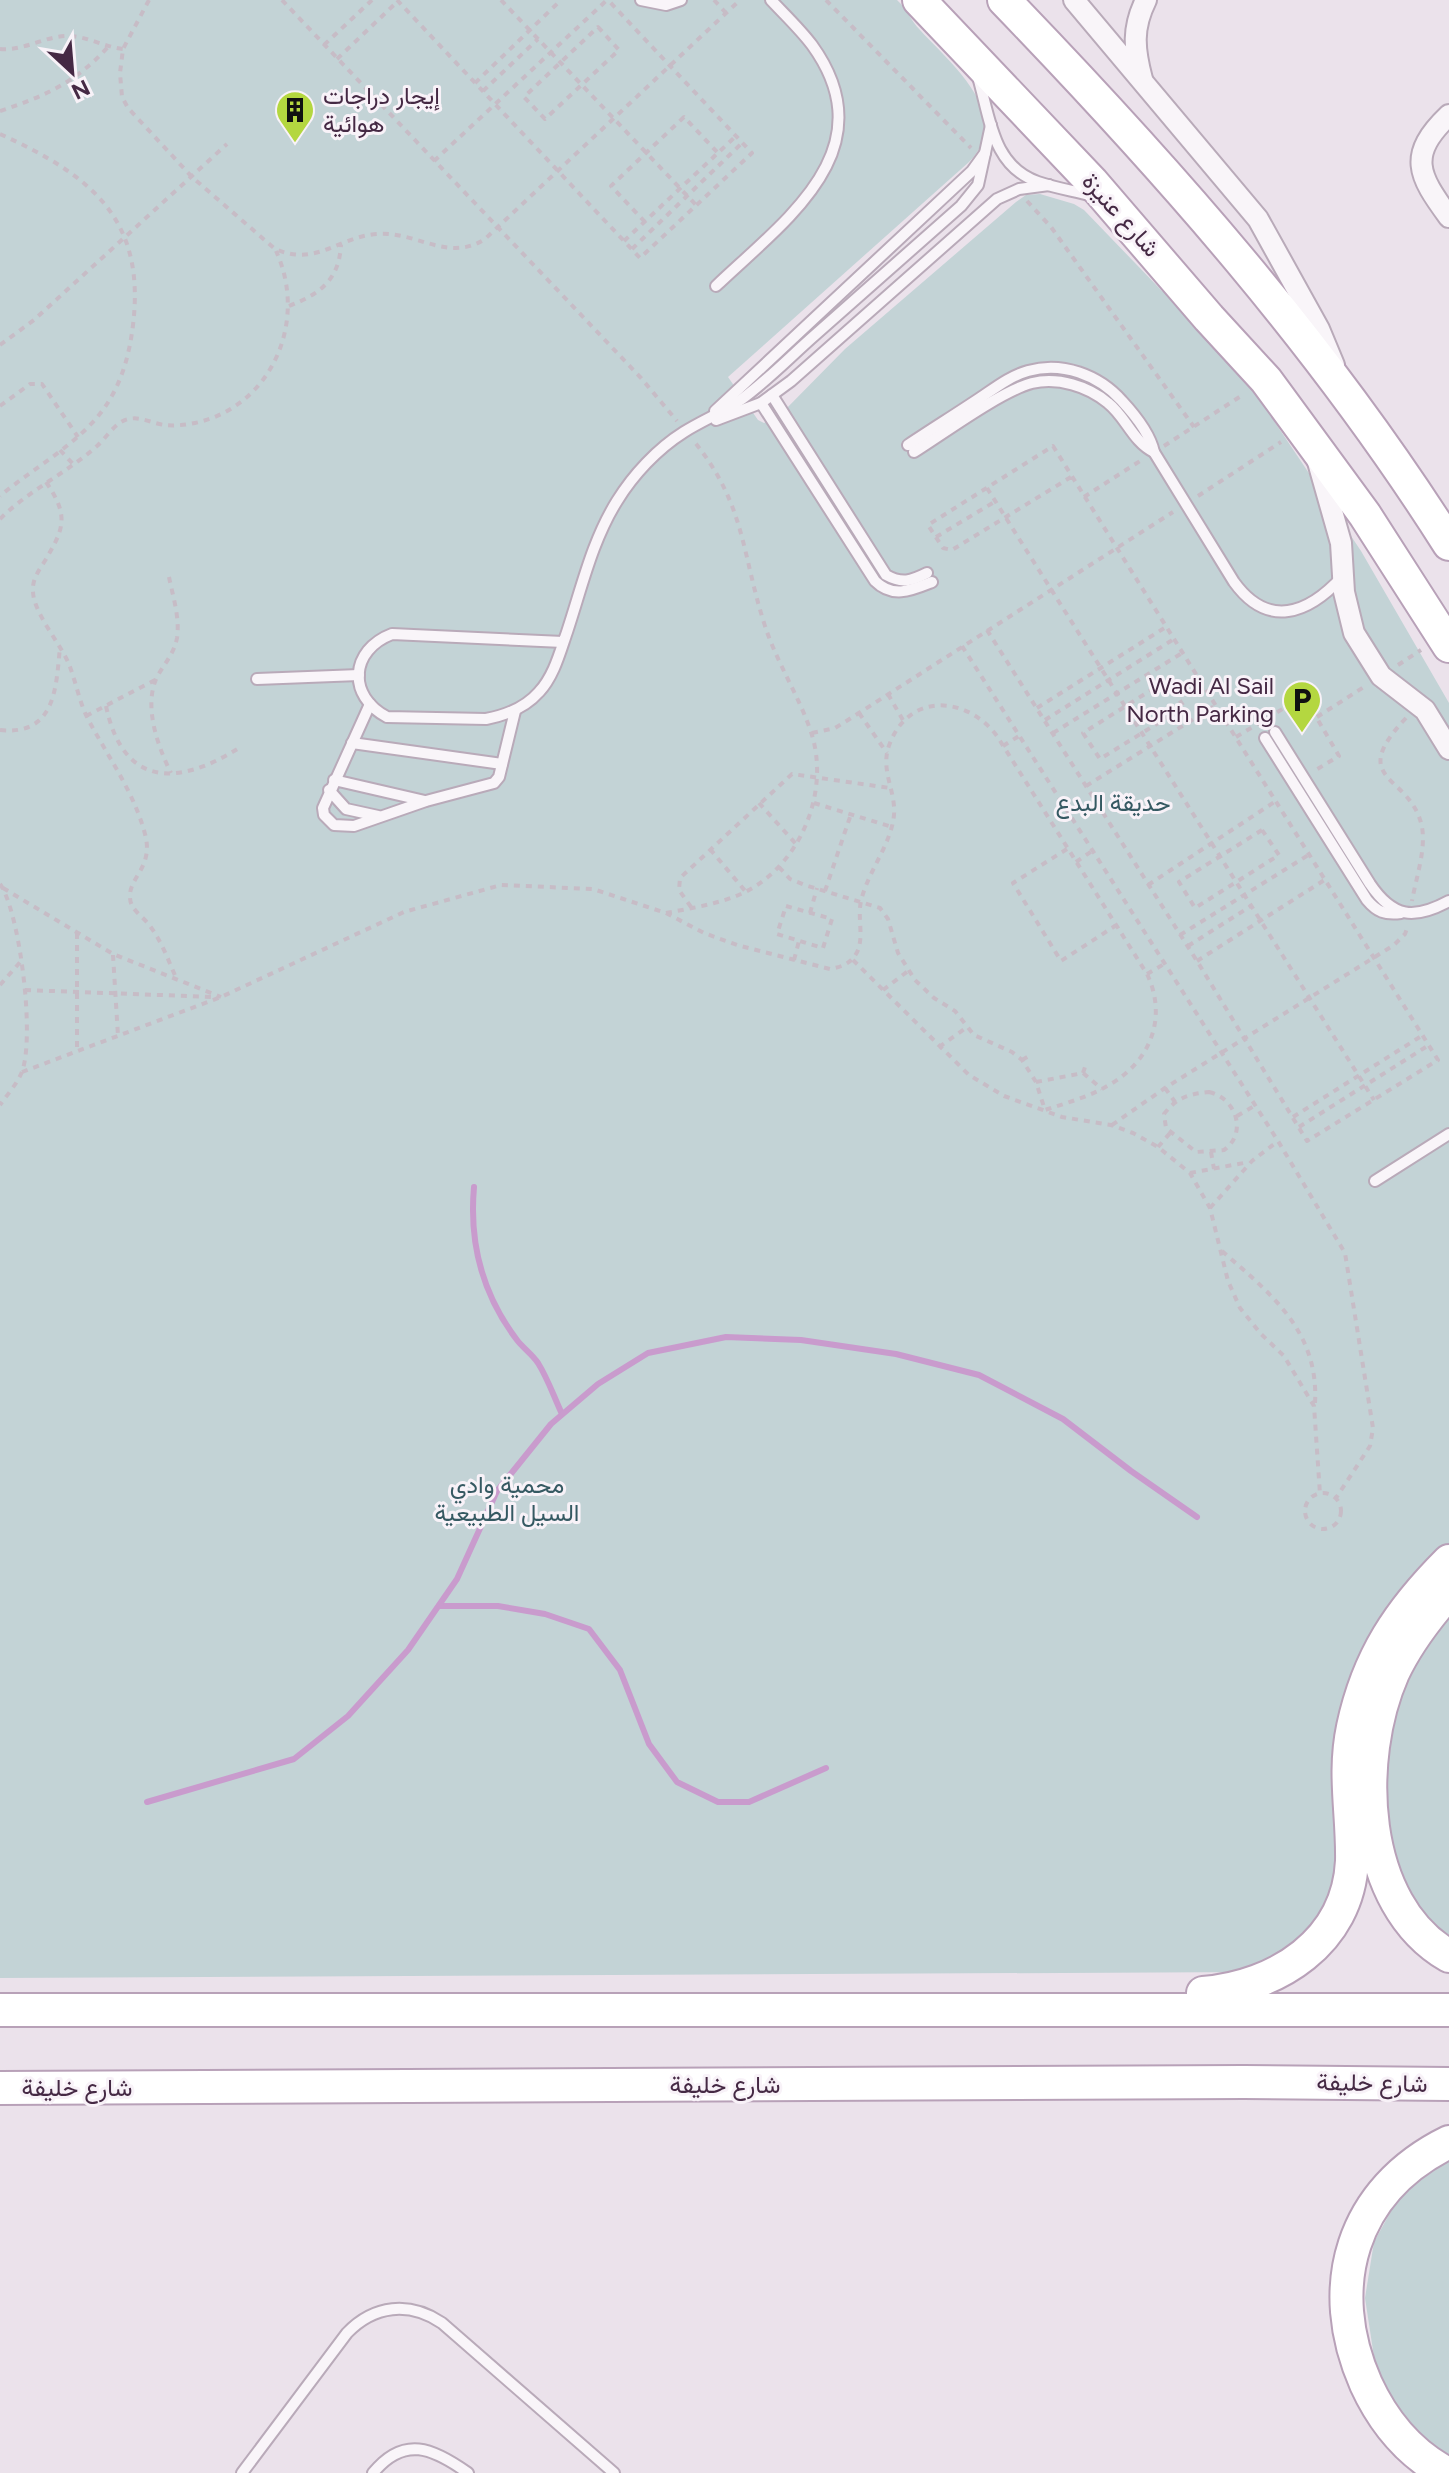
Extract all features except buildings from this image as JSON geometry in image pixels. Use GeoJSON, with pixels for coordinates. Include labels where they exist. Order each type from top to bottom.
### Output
{"type":"FeatureCollection","features":[{"type":"Feature","properties":{"kind":"main road","name":"شارع عنيزة"},"geometry":{"type":"LineString","coordinates":[[919,0],[1109,200],[1266,380],[1374,527],[1449,646]]}},
{"type":"Feature","properties":{"kind":"main road"},"geometry":{"type":"LineString","coordinates":[[1004,0],[1121,121],[1201,211],[1349,398],[1449,544]]}},
{"type":"Feature","properties":{"kind":"main road"},"geometry":{"type":"LineString","coordinates":[[1049,2008],[1240,1989],[1273,1976],[1315,1946],[1338,1914],[1349,1881],[1352,1861],[1348,1764],[1361,1696],[1374,1661],[1392,1627],[1421,1589],[1449,1561]]}},
{"type":"Feature","properties":{"kind":"main road"},"geometry":{"type":"LineString","coordinates":[[1449,1592],[1407,1646],[1393,1674],[1375,1733],[1371,1766],[1374,1833],[1389,1889],[1414,1929],[1449,1956]]}},
{"type":"Feature","properties":{"kind":"main road"},"geometry":{"type":"LineString","coordinates":[[0,2010],[1449,2010]]}},
{"type":"Feature","properties":{"kind":"main road","name":"شارع خليفة"},"geometry":{"type":"LineString","coordinates":[[0,2088],[1228,2082],[1449,2084]]}},
{"type":"Feature","properties":{"kind":"main road"},"geometry":{"type":"LineString","coordinates":[[1446,2473],[1406,2444],[1371,2396],[1356,2360],[1345,2306],[1354,2246],[1374,2206],[1406,2171],[1449,2142]]}},
{"type":"Feature","properties":{"kind":"street"},"geometry":{"type":"LineString","coordinates":[[1074,0],[1266,231],[1319,329],[1349,398]]}},
{"type":"Feature","properties":{"kind":"street"},"geometry":{"type":"LineString","coordinates":[[1143,83],[1134,45],[1137,21],[1146,0]]}},
{"type":"Feature","properties":{"kind":"street"},"geometry":{"type":"LineString","coordinates":[[1449,115],[1425,142],[1420,157],[1421,172],[1427,187],[1449,217]]}},
{"type":"Feature","properties":{"kind":"street","name":"شارع عنيزة"},"geometry":{"type":"LineString","coordinates":[[1307,433],[1341,543],[1346,609],[1359,645],[1381,676],[1419,704],[1434,721],[1449,749]]}},
{"type":"Feature","properties":{"kind":"lane"},"geometry":{"type":"LineString","coordinates":[[641,0],[656,5],[681,0]]}},
{"type":"Feature","properties":{"kind":"lane"},"geometry":{"type":"LineString","coordinates":[[716,286],[810,196],[826,170],[835,141],[836,99],[828,73],[813,46],[771,0]]}},
{"type":"Feature","properties":{"kind":"lane"},"geometry":{"type":"LineString","coordinates":[[972,56],[991,125],[1001,152],[1010,164],[1034,181],[1109,200]]}},
{"type":"Feature","properties":{"kind":"lane"},"geometry":{"type":"LineString","coordinates":[[563,642],[392,634],[371,646],[364,656],[359,675],[361,692],[376,711],[387,717],[486,719],[515,711],[528,703],[547,683],[563,642],[591,555],[609,513],[636,475],[685,431],[743,398],[961,206],[978,185],[991,125]]}},
{"type":"Feature","properties":{"kind":"lane"},"geometry":{"type":"LineString","coordinates":[[706,421],[972,171],[985,153]]}},
{"type":"Feature","properties":{"kind":"lane"},"geometry":{"type":"LineString","coordinates":[[706,421],[732,415],[772,395],[990,203],[1019,189],[1049,185]]}},
{"type":"Feature","properties":{"kind":"lane"},"geometry":{"type":"LineString","coordinates":[[911,449],[1019,374],[1060,368],[1097,379],[1117,395],[1147,435],[1154,452],[1234,582],[1258,606],[1277,612],[1305,606],[1326,594],[1343,576]]}},
{"type":"Feature","properties":{"kind":"lane"},"geometry":{"type":"LineString","coordinates":[[761,403],[875,581],[895,592],[905,592],[930,577],[907,582],[886,575],[772,395]]}},
{"type":"Feature","properties":{"kind":"lane"},"geometry":{"type":"LineString","coordinates":[[257,679],[359,675]]}},
{"type":"Feature","properties":{"kind":"lane"},"geometry":{"type":"LineString","coordinates":[[370,704],[323,808],[324,815],[334,825],[354,826],[426,801],[494,783],[499,777],[515,711]]}},
{"type":"Feature","properties":{"kind":"lane"},"geometry":{"type":"LineString","coordinates":[[1270,735],[1384,902],[1406,914],[1430,912],[1449,901]]}},
{"type":"Feature","properties":{"kind":"lane"},"geometry":{"type":"LineString","coordinates":[[352,743],[502,764]]}},
{"type":"Feature","properties":{"kind":"lane"},"geometry":{"type":"LineString","coordinates":[[332,785],[426,801]]}},
{"type":"Feature","properties":{"kind":"lane"},"geometry":{"type":"LineString","coordinates":[[332,785],[346,809],[378,817]]}},
{"type":"Feature","properties":{"kind":"lane"},"geometry":{"type":"LineString","coordinates":[[1375,1181],[1449,1134]]}},
{"type":"Feature","properties":{"kind":"lane"},"geometry":{"type":"LineString","coordinates":[[242,2473],[347,2333],[366,2317],[392,2308],[418,2310],[442,2323],[614,2473]]}},
{"type":"Feature","properties":{"kind":"lane"},"geometry":{"type":"LineString","coordinates":[[373,2473],[385,2459],[411,2448],[439,2453],[468,2473]]}},
{"type":"Feature","properties":{"kind":"path"},"geometry":{"type":"LineString","coordinates":[[149,0],[123,49],[120,85],[128,108],[192,177],[275,249],[307,256],[358,238],[393,234],[450,249],[475,246],[740,0]]}},
{"type":"Feature","properties":{"kind":"path"},"geometry":{"type":"LineString","coordinates":[[282,0],[641,378],[705,455],[729,494],[744,536],[769,639],[812,733],[818,776],[814,803],[796,844],[778,866],[746,892],[725,901],[666,913]]}},
{"type":"Feature","properties":{"kind":"path"},"geometry":{"type":"LineString","coordinates":[[324,45],[372,0]]}},
{"type":"Feature","properties":{"kind":"path"},"geometry":{"type":"LineString","coordinates":[[337,59],[398,0],[475,83],[483,91],[495,104],[557,169],[640,258],[752,153],[608,0],[551,52],[495,104],[434,161]]}},
{"type":"Feature","properties":{"kind":"path"},"geometry":{"type":"LineString","coordinates":[[501,0],[696,205]]}},
{"type":"Feature","properties":{"kind":"path"},"geometry":{"type":"LineString","coordinates":[[475,83],[561,0]]}},
{"type":"Feature","properties":{"kind":"path"},"geometry":{"type":"LineString","coordinates":[[714,0],[726,13]]}},
{"type":"Feature","properties":{"kind":"path"},"geometry":{"type":"LineString","coordinates":[[598,27],[619,50],[545,119],[524,97],[560,62],[598,27]]}},
{"type":"Feature","properties":{"kind":"path"},"geometry":{"type":"LineString","coordinates":[[0,49],[65,36],[82,37],[123,49]]}},
{"type":"Feature","properties":{"kind":"path"},"geometry":{"type":"LineString","coordinates":[[483,91],[538,39]]}},
{"type":"Feature","properties":{"kind":"path"},"geometry":{"type":"LineString","coordinates":[[0,111],[54,91],[74,80],[108,47]]}},
{"type":"Feature","properties":{"kind":"path"},"geometry":{"type":"LineString","coordinates":[[645,222],[611,186],[684,117],[718,153]]}},
{"type":"Feature","properties":{"kind":"path"},"geometry":{"type":"LineString","coordinates":[[0,134],[46,154],[72,171],[112,213],[125,236],[133,262],[136,289],[130,351],[119,385],[100,414],[78,437],[1,493]]}},
{"type":"Feature","properties":{"kind":"path"},"geometry":{"type":"LineString","coordinates":[[624,241],[736,136]]}},
{"type":"Feature","properties":{"kind":"path"},"geometry":{"type":"LineString","coordinates":[[632,249],[742,143]]}},
{"type":"Feature","properties":{"kind":"path"},"geometry":{"type":"LineString","coordinates":[[0,345],[34,320],[227,144]]}},
{"type":"Feature","properties":{"kind":"path"},"geometry":{"type":"LineString","coordinates":[[289,306],[312,298],[327,285],[338,267],[341,245]]}},
{"type":"Feature","properties":{"kind":"path"},"geometry":{"type":"LineString","coordinates":[[0,519],[95,448],[120,423],[128,419],[181,425],[211,418],[240,402],[265,379],[287,331],[289,306],[286,277],[275,249]]}},
{"type":"Feature","properties":{"kind":"path"},"geometry":{"type":"LineString","coordinates":[[1084,497],[1266,380]]}},
{"type":"Feature","properties":{"kind":"path"},"geometry":{"type":"LineString","coordinates":[[0,406],[30,384],[42,384],[78,437]]}},
{"type":"Feature","properties":{"kind":"path"},"geometry":{"type":"LineString","coordinates":[[812,733],[835,728],[1186,503],[1307,433]]}},
{"type":"Feature","properties":{"kind":"path"},"geometry":{"type":"LineString","coordinates":[[987,630],[1188,946],[1307,1141],[1438,1060],[1053,446],[928,525],[943,548],[952,550],[1071,477]]}},
{"type":"Feature","properties":{"kind":"path"},"geometry":{"type":"LineString","coordinates":[[60,450],[73,464]]}},
{"type":"Feature","properties":{"kind":"path"},"geometry":{"type":"LineString","coordinates":[[46,482],[56,497],[63,525],[34,580],[33,594],[60,645],[86,716],[132,798],[146,838],[146,855],[143,868],[131,889],[130,899],[160,941],[177,980]]}},
{"type":"Feature","properties":{"kind":"path"},"geometry":{"type":"LineString","coordinates":[[987,488],[1374,1100]]}},
{"type":"Feature","properties":{"kind":"path"},"geometry":{"type":"LineString","coordinates":[[936,537],[996,501]]}},
{"type":"Feature","properties":{"kind":"path"},"geometry":{"type":"LineString","coordinates":[[169,577],[177,614],[176,640],[156,680],[153,720],[162,755],[171,773]]}},
{"type":"Feature","properties":{"kind":"path"},"geometry":{"type":"LineString","coordinates":[[1037,708],[1166,627]]}},
{"type":"Feature","properties":{"kind":"path"},"geometry":{"type":"LineString","coordinates":[[1045,720],[1174,639]]}},
{"type":"Feature","properties":{"kind":"path"},"geometry":{"type":"LineString","coordinates":[[0,730],[30,726],[47,712],[56,694],[60,645]]}},
{"type":"Feature","properties":{"kind":"path"},"geometry":{"type":"LineString","coordinates":[[962,646],[1278,1141],[1345,1253],[1373,1428],[1370,1446],[1336,1498]]}},
{"type":"Feature","properties":{"kind":"path"},"geometry":{"type":"LineString","coordinates":[[1053,733],[1182,653]]}},
{"type":"Feature","properties":{"kind":"path"},"geometry":{"type":"LineString","coordinates":[[86,716],[156,680]]}},
{"type":"Feature","properties":{"kind":"path"},"geometry":{"type":"LineString","coordinates":[[1167,680],[1184,707],[1100,759],[1083,733],[1125,706],[1167,680]]}},
{"type":"Feature","properties":{"kind":"path"},"geometry":{"type":"LineString","coordinates":[[888,694],[904,722]]}},
{"type":"Feature","properties":{"kind":"path"},"geometry":{"type":"LineString","coordinates":[[1236,737],[1304,696],[1339,756],[1312,773]]}},
{"type":"Feature","properties":{"kind":"path"},"geometry":{"type":"LineString","coordinates":[[1111,1125],[1165,1088],[1311,1000],[1375,958],[1405,934],[1406,914],[1423,839],[1422,825],[1414,808],[1382,769],[1380,758],[1388,738],[1419,704]]}},
{"type":"Feature","properties":{"kind":"path"},"geometry":{"type":"LineString","coordinates":[[1086,786],[1216,705]]}},
{"type":"Feature","properties":{"kind":"path"},"geometry":{"type":"LineString","coordinates":[[106,706],[113,732],[135,764],[151,773],[171,773],[213,762],[239,748]]}},
{"type":"Feature","properties":{"kind":"path"},"geometry":{"type":"LineString","coordinates":[[22,1072],[221,997],[404,912],[501,885],[593,889],[666,913],[704,933],[737,945],[830,969],[852,960],[860,942],[861,900],[892,827],[893,801],[886,776],[887,753],[894,735],[904,722],[926,707],[954,706],[982,719],[1003,746],[1147,974],[1157,1008],[1150,1042],[1134,1065],[1102,1089],[1045,1110]]}},
{"type":"Feature","properties":{"kind":"path"},"geometry":{"type":"LineString","coordinates":[[859,713],[887,753]]}},
{"type":"Feature","properties":{"kind":"path"},"geometry":{"type":"LineString","coordinates":[[1003,746],[1019,736]]}},
{"type":"Feature","properties":{"kind":"path"},"geometry":{"type":"LineString","coordinates":[[691,908],[679,890],[680,878],[792,774],[890,788]]}},
{"type":"Feature","properties":{"kind":"path"},"geometry":{"type":"LineString","coordinates":[[1148,885],[1276,801]]}},
{"type":"Feature","properties":{"kind":"path"},"geometry":{"type":"LineString","coordinates":[[759,803],[796,844]]}},
{"type":"Feature","properties":{"kind":"path"},"geometry":{"type":"LineString","coordinates":[[814,803],[892,827]]}},
{"type":"Feature","properties":{"kind":"path"},"geometry":{"type":"LineString","coordinates":[[825,891],[851,814]]}},
{"type":"Feature","properties":{"kind":"path"},"geometry":{"type":"LineString","coordinates":[[1262,830],[1279,855],[1195,908],[1179,882],[1220,856],[1262,830]]}},
{"type":"Feature","properties":{"kind":"path"},"geometry":{"type":"LineString","coordinates":[[710,849],[746,892]]}},
{"type":"Feature","properties":{"kind":"path"},"geometry":{"type":"LineString","coordinates":[[1067,849],[1013,883],[1061,961],[1116,925]]}},
{"type":"Feature","properties":{"kind":"path"},"geometry":{"type":"LineString","coordinates":[[1076,862],[1092,851]]}},
{"type":"Feature","properties":{"kind":"path"},"geometry":{"type":"LineString","coordinates":[[1180,935],[1310,854]]}},
{"type":"Feature","properties":{"kind":"path"},"geometry":{"type":"LineString","coordinates":[[778,866],[790,879],[876,904],[884,911],[898,953],[908,971],[923,989],[959,1015],[974,1035],[1012,1052],[1022,1060],[1036,1082],[1045,1110]]}},
{"type":"Feature","properties":{"kind":"path"},"geometry":{"type":"LineString","coordinates":[[1197,961],[1326,879]]}},
{"type":"Feature","properties":{"kind":"path"},"geometry":{"type":"LineString","coordinates":[[2,886],[113,954],[221,997]]}},
{"type":"Feature","properties":{"kind":"path"},"geometry":{"type":"LineString","coordinates":[[0,1105],[22,1072],[27,1026],[22,960],[2,886]]}},
{"type":"Feature","properties":{"kind":"path"},"geometry":{"type":"LineString","coordinates":[[810,913],[817,888]]}},
{"type":"Feature","properties":{"kind":"path"},"geometry":{"type":"LineString","coordinates":[[786,906],[810,913],[832,919],[823,948],[777,934],[786,906]]}},
{"type":"Feature","properties":{"kind":"path"},"geometry":{"type":"LineString","coordinates":[[1188,946],[1251,906]]}},
{"type":"Feature","properties":{"kind":"path"},"geometry":{"type":"LineString","coordinates":[[77,933],[77,1051]]}},
{"type":"Feature","properties":{"kind":"path"},"geometry":{"type":"LineString","coordinates":[[794,960],[799,941]]}},
{"type":"Feature","properties":{"kind":"path"},"geometry":{"type":"LineString","coordinates":[[113,954],[118,1036]]}},
{"type":"Feature","properties":{"kind":"path"},"geometry":{"type":"LineString","coordinates":[[0,985],[22,960]]}},
{"type":"Feature","properties":{"kind":"path"},"geometry":{"type":"LineString","coordinates":[[852,960],[939,1047],[986,1086],[1004,1096],[1045,1110],[1133,1133],[1158,1147],[1190,1173],[1210,1208],[1228,1281],[1240,1308],[1284,1356],[1314,1406]]}},
{"type":"Feature","properties":{"kind":"path"},"geometry":{"type":"LineString","coordinates":[[1147,974],[1164,964]]}},
{"type":"Feature","properties":{"kind":"path"},"geometry":{"type":"LineString","coordinates":[[883,990],[908,971]]}},
{"type":"Feature","properties":{"kind":"path"},"geometry":{"type":"LineString","coordinates":[[25,990],[221,997]]}},
{"type":"Feature","properties":{"kind":"path"},"geometry":{"type":"LineString","coordinates":[[939,1047],[966,1028]]}},
{"type":"Feature","properties":{"kind":"path"},"geometry":{"type":"LineString","coordinates":[[1293,1117],[1423,1035]]}},
{"type":"Feature","properties":{"kind":"path"},"geometry":{"type":"LineString","coordinates":[[1299,1127],[1429,1045]]}},
{"type":"Feature","properties":{"kind":"path"},"geometry":{"type":"LineString","coordinates":[[1022,1060],[1031,1055]]}},
{"type":"Feature","properties":{"kind":"path"},"geometry":{"type":"LineString","coordinates":[[1083,1073],[1086,1064]]}},
{"type":"Feature","properties":{"kind":"path"},"geometry":{"type":"LineString","coordinates":[[1083,1073],[1102,1089]]}},
{"type":"Feature","properties":{"kind":"path"},"geometry":{"type":"LineString","coordinates":[[1036,1082],[1083,1073]]}},
{"type":"Feature","properties":{"kind":"path"},"geometry":{"type":"LineString","coordinates":[[1165,1088],[1175,1102]]}},
{"type":"Feature","properties":{"kind":"path"},"geometry":{"type":"LineString","coordinates":[[1237,1116],[1224,1098],[1215,1093],[1191,1093],[1175,1102],[1163,1119],[1166,1128],[1191,1151],[1211,1152],[1224,1150],[1231,1144],[1237,1116],[1254,1106]]}},
{"type":"Feature","properties":{"kind":"path"},"geometry":{"type":"LineString","coordinates":[[1158,1147],[1171,1132]]}},
{"type":"Feature","properties":{"kind":"path"},"geometry":{"type":"LineString","coordinates":[[1210,1208],[1252,1161],[1278,1141]]}},
{"type":"Feature","properties":{"kind":"path"},"geometry":{"type":"LineString","coordinates":[[1211,1152],[1214,1169]]}},
{"type":"Feature","properties":{"kind":"path"},"geometry":{"type":"LineString","coordinates":[[1190,1173],[1252,1161]]}},
{"type":"Feature","properties":{"kind":"path"},"geometry":{"type":"LineString","coordinates":[[1220,1249],[1283,1307],[1308,1347],[1314,1368],[1320,1494]]}},
{"type":"Feature","properties":{"kind":"path"},"geometry":{"type":"LineString","coordinates":[[1326,1493],[1336,1498],[1342,1509],[1340,1516],[1330,1526],[1316,1529],[1308,1522],[1306,1508],[1309,1501],[1320,1494],[1326,1493]]}},
{"type":"Feature","properties":{"kind":"green space"},"geometry":{"type":"Polygon","coordinates":[[[0,0],[897,0],[973,91],[982,109],[985,126],[981,144],[969,162],[728,377],[758,420],[764,423],[783,412],[845,349],[1026,195],[1040,194],[1084,210],[1162,291],[1180,297],[1246,379],[1361,551],[1449,703],[1449,1551],[1341,1817],[1329,1921],[1252,1972],[0,1978],[0,0]]]}},
{"type":"Feature","properties":{"kind":"green space"},"geometry":{"type":"Polygon","coordinates":[[[1449,1618],[1449,1939],[1426,1921],[1393,1858],[1383,1787],[1394,1711],[1407,1676],[1430,1638],[1449,1618]]]}},
{"type":"Feature","properties":{"kind":"green space"},"geometry":{"type":"Polygon","coordinates":[[[1449,2158],[1449,2456],[1404,2422],[1378,2383],[1365,2298],[1374,2242],[1396,2202],[1433,2165],[1449,2158]]]}},
{"type":"Feature","properties":{"kind":"waterway"},"geometry":{"type":"LineString","coordinates":[[474,1187],[476,1248],[487,1286],[505,1323],[538,1363],[562,1414]]}},
{"type":"Feature","properties":{"kind":"waterway"},"geometry":{"type":"LineString","coordinates":[[147,1802],[294,1759],[348,1716],[408,1650],[457,1579],[497,1491],[551,1424],[598,1384],[648,1353],[726,1337],[801,1340],[896,1354],[979,1375],[1063,1419],[1197,1517]]}},
{"type":"Feature","properties":{"kind":"waterway"},"geometry":{"type":"LineString","coordinates":[[439,1606],[498,1606],[545,1614],[589,1629],[620,1670],[649,1744],[677,1782],[718,1802],[749,1802],[826,1768]]}},
{"type":"Feature","properties":{"kind":"place","name":"إيجار دراجات هوائية"},"geometry":{"type":"Point","coordinates":[295,144]}},
{"type":"Feature","properties":{"kind":"place","name":"Wadi Al Sail North Parking"},"geometry":{"type":"Point","coordinates":[1302,734]}},
{"type":"Feature","properties":{"kind":"park label","name":"حديقة البدع"},"geometry":{"type":"Point","coordinates":[1113,803]}},
{"type":"Feature","properties":{"kind":"park label","name":"محمية وادي السيل الطبيعية"},"geometry":{"type":"Point","coordinates":[507,1499]}}]}
